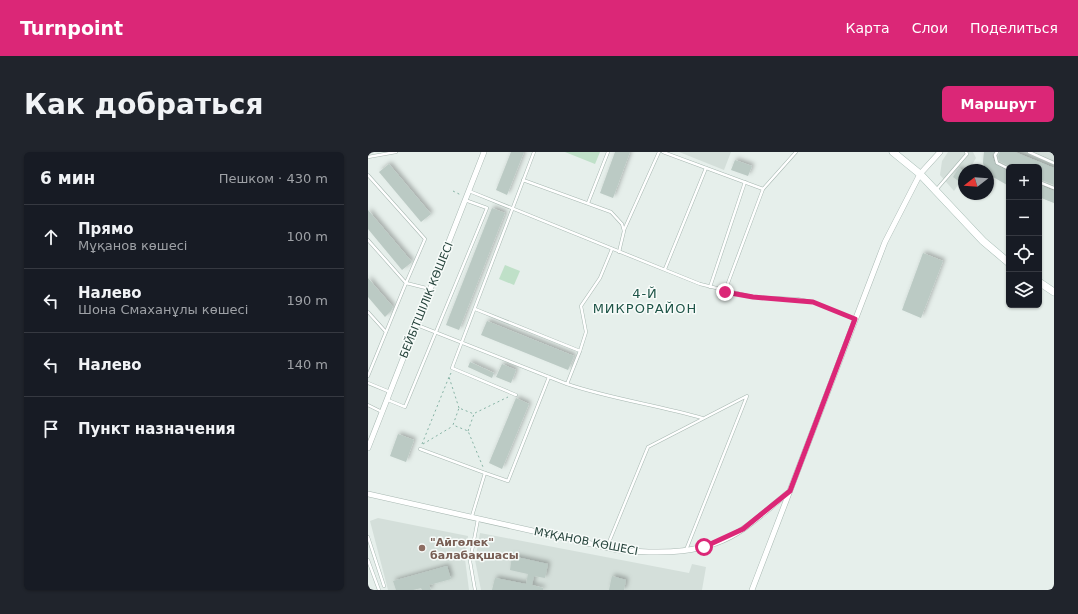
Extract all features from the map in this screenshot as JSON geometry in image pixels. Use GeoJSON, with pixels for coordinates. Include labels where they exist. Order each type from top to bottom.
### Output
{"type":"FeatureCollection","features":[{"type":"Feature","properties":{"kind":"main road"},"geometry":{"type":"LineString","coordinates":[[893,152],[920,174],[983,241],[1006,260]]}},
{"type":"Feature","properties":{"kind":"main road"},"geometry":{"type":"LineString","coordinates":[[1042,284],[1054,292]]}},
{"type":"Feature","properties":{"kind":"street","name":"БЕЙБІТШІЛІК КӨШЕСІ"},"geometry":{"type":"LineString","coordinates":[[368,448],[484,152]]}},
{"type":"Feature","properties":{"kind":"street"},"geometry":{"type":"LineString","coordinates":[[752,590],[885,242],[920,174],[940,152]]}},
{"type":"Feature","properties":{"kind":"street","name":"МҰҚАНОВ КӨШЕСІ"},"geometry":{"type":"LineString","coordinates":[[368,494],[607,547],[654,553],[686,550],[718,542],[743,529],[790,491]]}},
{"type":"Feature","properties":{"kind":"lane"},"geometry":{"type":"LineString","coordinates":[[368,157],[396,152]]}},
{"type":"Feature","properties":{"kind":"lane"},"geometry":{"type":"LineString","coordinates":[[516,395],[452,368],[534,152]]}},
{"type":"Feature","properties":{"kind":"lane"},"geometry":{"type":"LineString","coordinates":[[588,204],[608,152]]}},
{"type":"Feature","properties":{"kind":"lane"},"geometry":{"type":"LineString","coordinates":[[619,252],[624,231],[659,152]]}},
{"type":"Feature","properties":{"kind":"lane"},"geometry":{"type":"LineString","coordinates":[[664,152],[763,189]]}},
{"type":"Feature","properties":{"kind":"lane"},"geometry":{"type":"LineString","coordinates":[[725,292],[763,189],[796,152]]}},
{"type":"Feature","properties":{"kind":"lane"},"geometry":{"type":"LineString","coordinates":[[936,191],[957,167],[967,154],[966,152]]}},
{"type":"Feature","properties":{"kind":"lane"},"geometry":{"type":"LineString","coordinates":[[996,152],[995,155],[997,163],[1006,168]]}},
{"type":"Feature","properties":{"kind":"lane"},"geometry":{"type":"LineString","coordinates":[[1029,152],[1054,163]]}},
{"type":"Feature","properties":{"kind":"lane"},"geometry":{"type":"LineString","coordinates":[[665,269],[706,168]]}},
{"type":"Feature","properties":{"kind":"lane"},"geometry":{"type":"LineString","coordinates":[[368,175],[425,239],[368,376]]}},
{"type":"Feature","properties":{"kind":"lane"},"geometry":{"type":"LineString","coordinates":[[523,180],[611,212],[622,224],[624,231]]}},
{"type":"Feature","properties":{"kind":"lane"},"geometry":{"type":"LineString","coordinates":[[710,287],[745,182]]}},
{"type":"Feature","properties":{"kind":"lane"},"geometry":{"type":"LineString","coordinates":[[1042,183],[1054,188]]}},
{"type":"Feature","properties":{"kind":"lane"},"geometry":{"type":"LineString","coordinates":[[469,191],[619,252],[725,292],[753,297],[813,302],[855,319]]}},
{"type":"Feature","properties":{"kind":"lane"},"geometry":{"type":"LineString","coordinates":[[387,399],[405,407],[487,208],[465,200]]}},
{"type":"Feature","properties":{"kind":"lane"},"geometry":{"type":"LineString","coordinates":[[368,240],[406,284],[430,290]]}},
{"type":"Feature","properties":{"kind":"lane"},"geometry":{"type":"LineString","coordinates":[[567,384],[586,332],[581,306],[600,278],[612,249]]}},
{"type":"Feature","properties":{"kind":"lane"},"geometry":{"type":"LineString","coordinates":[[475,310],[580,351]]}},
{"type":"Feature","properties":{"kind":"lane"},"geometry":{"type":"LineString","coordinates":[[368,312],[386,332]]}},
{"type":"Feature","properties":{"kind":"lane"},"geometry":{"type":"LineString","coordinates":[[416,324],[435,333],[463,342],[593,393],[683,412],[703,418]]}},
{"type":"Feature","properties":{"kind":"lane"},"geometry":{"type":"LineString","coordinates":[[420,449],[508,481],[549,377]]}},
{"type":"Feature","properties":{"kind":"lane"},"geometry":{"type":"LineString","coordinates":[[368,384],[390,392]]}},
{"type":"Feature","properties":{"kind":"lane"},"geometry":{"type":"LineString","coordinates":[[607,547],[648,447],[748,396],[686,550]]}},
{"type":"Feature","properties":{"kind":"lane"},"geometry":{"type":"LineString","coordinates":[[368,405],[382,413]]}},
{"type":"Feature","properties":{"kind":"lane"},"geometry":{"type":"LineString","coordinates":[[472,517],[485,473]]}},
{"type":"Feature","properties":{"kind":"lane"},"geometry":{"type":"LineString","coordinates":[[474,590],[470,561],[478,519]]}},
{"type":"Feature","properties":{"kind":"lane"},"geometry":{"type":"LineString","coordinates":[[368,536],[384,586]]}},
{"type":"Feature","properties":{"kind":"lane"},"geometry":{"type":"LineString","coordinates":[[368,560],[379,590]]}},
{"type":"Feature","properties":{"kind":"path"},"geometry":{"type":"LineString","coordinates":[[420,449],[452,368]]}},
{"type":"Feature","properties":{"kind":"path"},"geometry":{"type":"LineString","coordinates":[[422,445],[453,425],[459,408],[449,377]]}},
{"type":"Feature","properties":{"kind":"path"},"geometry":{"type":"LineString","coordinates":[[459,408],[474,414],[516,395]]}},
{"type":"Feature","properties":{"kind":"path"},"geometry":{"type":"LineString","coordinates":[[474,414],[468,431],[485,473]]}},
{"type":"Feature","properties":{"kind":"path"},"geometry":{"type":"LineString","coordinates":[[453,425],[468,431]]}},
{"type":"Feature","properties":{"kind":"shaded area"},"geometry":{"type":"Polygon","coordinates":[[[679,152],[731,152],[724,170],[679,152]]]}},
{"type":"Feature","properties":{"kind":"shaded area"},"geometry":{"type":"Polygon","coordinates":[[[948,152],[973,152],[976,158],[972,164],[958,164],[958,185],[954,191],[940,175],[942,161],[948,152]]]}},
{"type":"Feature","properties":{"kind":"shaded area"},"geometry":{"type":"Polygon","coordinates":[[[984,152],[1054,152],[1054,203],[1042,198],[1042,164],[1006,164],[1006,184],[994,177],[994,164],[983,163],[984,152]]]}},
{"type":"Feature","properties":{"kind":"shaded area","name":"\"Айгөлек\" балабақшасы"},"geometry":{"type":"Polygon","coordinates":[[[378,518],[468,536],[465,559],[469,590],[388,590],[370,521],[378,518]]]}},
{"type":"Feature","properties":{"kind":"shaded area"},"geometry":{"type":"Polygon","coordinates":[[[480,533],[689,573],[692,564],[706,567],[702,590],[481,590],[475,560],[480,533]]]}},
{"type":"Feature","properties":{"kind":"green space"},"geometry":{"type":"Polygon","coordinates":[[[565,152],[600,152],[595,164],[565,152]]]}},
{"type":"Feature","properties":{"kind":"green space"},"geometry":{"type":"Polygon","coordinates":[[[505,265],[520,271],[514,285],[499,279],[505,265]]]}},
{"type":"Feature","properties":{"kind":"building"},"geometry":{"type":"Polygon","coordinates":[[[511,152],[524,152],[507,195],[496,190],[511,152]]]}},
{"type":"Feature","properties":{"kind":"building"},"geometry":{"type":"Polygon","coordinates":[[[615,152],[630,152],[613,198],[600,193],[615,152]]]}},
{"type":"Feature","properties":{"kind":"building"},"geometry":{"type":"Polygon","coordinates":[[[984,152],[994,152],[992,155],[995,164],[1006,170],[1006,184],[994,177],[994,164],[983,163],[984,152]]]}},
{"type":"Feature","properties":{"kind":"building"},"geometry":{"type":"Polygon","coordinates":[[[1000,152],[1015,152],[1054,168],[1054,185],[1042,180],[1042,164],[1006,164],[999,161],[998,156],[1000,152]]]}},
{"type":"Feature","properties":{"kind":"building"},"geometry":{"type":"Polygon","coordinates":[[[735,160],[752,166],[748,176],[731,170],[735,160]]]}},
{"type":"Feature","properties":{"kind":"building"},"geometry":{"type":"Polygon","coordinates":[[[389,164],[431,214],[421,222],[379,172],[389,164]]]}},
{"type":"Feature","properties":{"kind":"building"},"geometry":{"type":"Polygon","coordinates":[[[958,170],[958,181],[953,177],[958,170]]]}},
{"type":"Feature","properties":{"kind":"building"},"geometry":{"type":"Polygon","coordinates":[[[1042,186],[1054,191],[1054,203],[1042,198],[1042,186]]]}},
{"type":"Feature","properties":{"kind":"building"},"geometry":{"type":"Polygon","coordinates":[[[492,208],[505,213],[459,330],[446,325],[492,208]]]}},
{"type":"Feature","properties":{"kind":"building"},"geometry":{"type":"Polygon","coordinates":[[[368,210],[412,262],[402,270],[368,229],[368,210]]]}},
{"type":"Feature","properties":{"kind":"building"},"geometry":{"type":"Polygon","coordinates":[[[923,253],[943,261],[921,318],[902,310],[923,253]]]}},
{"type":"Feature","properties":{"kind":"building"},"geometry":{"type":"Polygon","coordinates":[[[368,278],[393,307],[385,317],[368,297],[368,278]]]}},
{"type":"Feature","properties":{"kind":"building"},"geometry":{"type":"Polygon","coordinates":[[[487,321],[574,356],[568,370],[481,335],[487,321]]]}},
{"type":"Feature","properties":{"kind":"building"},"geometry":{"type":"Polygon","coordinates":[[[470,362],[494,373],[492,378],[468,367],[470,362]]]}},
{"type":"Feature","properties":{"kind":"building"},"geometry":{"type":"Polygon","coordinates":[[[502,364],[516,370],[511,383],[496,377],[502,364]]]}},
{"type":"Feature","properties":{"kind":"building"},"geometry":{"type":"Polygon","coordinates":[[[516,398],[529,404],[502,469],[489,463],[516,398]]]}},
{"type":"Feature","properties":{"kind":"building"},"geometry":{"type":"Polygon","coordinates":[[[398,434],[414,440],[406,462],[390,456],[398,434]]]}},
{"type":"Feature","properties":{"kind":"building"},"geometry":{"type":"Polygon","coordinates":[[[512,556],[548,564],[545,578],[534,576],[532,585],[543,588],[543,590],[492,590],[495,578],[526,584],[528,574],[510,570],[512,556]]]}},
{"type":"Feature","properties":{"kind":"building"},"geometry":{"type":"Polygon","coordinates":[[[447,566],[451,579],[429,585],[431,590],[422,590],[421,588],[413,590],[396,590],[393,581],[447,566]]]}},
{"type":"Feature","properties":{"kind":"building"},"geometry":{"type":"Polygon","coordinates":[[[612,576],[626,580],[624,590],[609,590],[612,576]]]}},
{"type":"Feature","properties":{"kind":"place","name":"\"Айгөлек\" балабақшасы"},"geometry":{"type":"Point","coordinates":[422,548]}},
{"type":"Feature","properties":{"kind":"district","name":"4-Й МИКРОРАЙОН"},"geometry":{"type":"Point","coordinates":[645,300]}},
{"type":"Feature","properties":{"kind":"route"},"geometry":{"type":"LineString","coordinates":[[704,547],[718,542],[743,529],[790,491],[855,319],[813,302],[797,299],[753,297],[725,292]]}}]}
